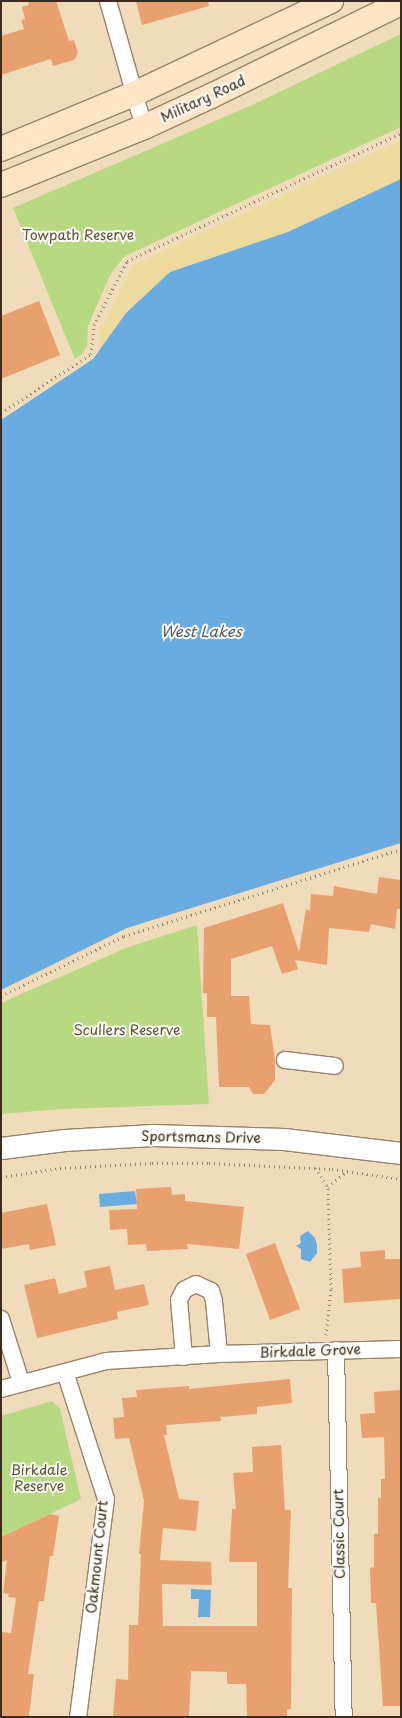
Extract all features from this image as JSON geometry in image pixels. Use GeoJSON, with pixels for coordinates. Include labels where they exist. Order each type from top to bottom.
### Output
{"type":"FeatureCollection","features":[{"type":"Feature","properties":{"kind":"main road"},"geometry":{"type":"LineString","coordinates":[[1,149],[134,94],[330,1]]}},
{"type":"Feature","properties":{"kind":"main road","name":"Military Road"},"geometry":{"type":"LineString","coordinates":[[1,185],[144,127],[401,3]]}},
{"type":"Feature","properties":{"kind":"street"},"geometry":{"type":"LineString","coordinates":[[108,1],[144,127]]}},
{"type":"Feature","properties":{"kind":"street"},"geometry":{"type":"LineString","coordinates":[[285,1060],[335,1066]]}},
{"type":"Feature","properties":{"kind":"street","name":"Sportsmans Drive"},"geometry":{"type":"LineString","coordinates":[[1,1148],[64,1140],[153,1135],[284,1139],[401,1153]]}},
{"type":"Feature","properties":{"kind":"street"},"geometry":{"type":"LineString","coordinates":[[184,1357],[179,1300],[184,1290],[196,1284],[211,1291],[214,1301],[219,1354]]}},
{"type":"Feature","properties":{"kind":"street"},"geometry":{"type":"LineString","coordinates":[[1,1319],[21,1382]]}},
{"type":"Feature","properties":{"kind":"street","name":"Birkdale Grove"},"geometry":{"type":"LineString","coordinates":[[1,1389],[21,1382],[106,1361],[219,1354],[401,1349]]}},
{"type":"Feature","properties":{"kind":"street","name":"Classic Court"},"geometry":{"type":"LineString","coordinates":[[336,1350],[344,1717]]}},
{"type":"Feature","properties":{"kind":"street","name":"Oakmount Court"},"geometry":{"type":"LineString","coordinates":[[65,1372],[106,1498],[78,1717]]}},
{"type":"Feature","properties":{"kind":"path"},"geometry":{"type":"LineString","coordinates":[[1,413],[91,354],[94,324],[127,261],[401,133]]}},
{"type":"Feature","properties":{"kind":"path"},"geometry":{"type":"LineString","coordinates":[[1,996],[124,936],[401,849]]}},
{"type":"Feature","properties":{"kind":"path","name":"Sportsmans Drive"},"geometry":{"type":"LineString","coordinates":[[1,1177],[60,1168],[152,1163],[209,1163],[315,1168],[401,1179]]}},
{"type":"Feature","properties":{"kind":"path"},"geometry":{"type":"LineString","coordinates":[[315,1168],[328,1187],[331,1289],[326,1334],[336,1350]]}},
{"type":"Feature","properties":{"kind":"path"},"geometry":{"type":"LineString","coordinates":[[328,1187],[347,1171]]}},
{"type":"Feature","properties":{"kind":"green space","name":"Towpath Reserve"},"geometry":{"type":"Polygon","coordinates":[[[401,34],[401,127],[125,256],[111,273],[88,326],[87,346],[83,353],[75,359],[13,208],[252,105],[401,34]]]}},
{"type":"Feature","properties":{"kind":"green space","name":"Scullers Reserve"},"geometry":{"type":"Polygon","coordinates":[[[197,925],[209,1104],[61,1109],[2,1114],[1,1003],[126,948],[197,925]]]}},
{"type":"Feature","properties":{"kind":"green space","name":"Birkdale Reserve"},"geometry":{"type":"Polygon","coordinates":[[[52,1401],[60,1409],[81,1499],[1,1537],[1,1416],[52,1401]]]}},
{"type":"Feature","properties":{"kind":"sand"},"geometry":{"type":"Polygon","coordinates":[[[401,140],[401,179],[101,357],[99,332],[133,265],[401,140]]]}},
{"type":"Feature","properties":{"kind":"water","name":"West Lakes"},"geometry":{"type":"Polygon","coordinates":[[[401,179],[401,843],[127,928],[1,990],[1,420],[93,359],[126,313],[170,272],[288,232],[401,179]]]}},
{"type":"Feature","properties":{"kind":"water"},"geometry":{"type":"Polygon","coordinates":[[[135,1191],[137,1204],[100,1207],[99,1194],[135,1191]]]}},
{"type":"Feature","properties":{"kind":"water"},"geometry":{"type":"Polygon","coordinates":[[[308,1231],[315,1238],[317,1245],[317,1253],[310,1262],[301,1259],[301,1249],[296,1246],[301,1243],[300,1236],[308,1231]]]}},
{"type":"Feature","properties":{"kind":"water"},"geometry":{"type":"Polygon","coordinates":[[[191,1589],[211,1590],[210,1617],[198,1617],[199,1599],[191,1599],[191,1589]]]}},
{"type":"Feature","properties":{"kind":"building"},"geometry":{"type":"Polygon","coordinates":[[[28,1],[56,1],[69,41],[74,40],[78,53],[74,60],[53,66],[51,59],[1,75],[1,36],[24,29],[21,20],[25,19],[22,7],[29,5],[28,1]]]}},
{"type":"Feature","properties":{"kind":"building"},"geometry":{"type":"Polygon","coordinates":[[[136,1],[208,1],[209,6],[142,25],[136,1]]]}},
{"type":"Feature","properties":{"kind":"building"},"geometry":{"type":"Polygon","coordinates":[[[39,301],[60,355],[1,379],[1,316],[39,301]]]}},
{"type":"Feature","properties":{"kind":"building"},"geometry":{"type":"Polygon","coordinates":[[[379,877],[401,880],[401,909],[397,909],[395,929],[371,924],[369,932],[329,928],[327,965],[295,960],[298,969],[282,974],[272,946],[231,959],[231,996],[249,996],[251,1024],[270,1025],[275,1060],[275,1080],[264,1094],[253,1094],[249,1087],[219,1087],[216,1017],[207,1017],[207,993],[203,993],[204,928],[283,903],[299,952],[306,909],[310,911],[311,894],[333,896],[334,886],[377,894],[379,877]]]}},
{"type":"Feature","properties":{"kind":"building"},"geometry":{"type":"Polygon","coordinates":[[[171,1187],[172,1195],[185,1194],[185,1201],[244,1207],[239,1249],[187,1244],[188,1249],[147,1251],[146,1244],[128,1245],[127,1229],[110,1230],[109,1210],[137,1209],[136,1189],[171,1187]]]}},
{"type":"Feature","properties":{"kind":"building"},"geometry":{"type":"Polygon","coordinates":[[[47,1204],[56,1245],[30,1250],[29,1244],[1,1249],[1,1213],[47,1204]]]}},
{"type":"Feature","properties":{"kind":"building"},"geometry":{"type":"Polygon","coordinates":[[[275,1243],[300,1309],[270,1320],[246,1254],[275,1243]]]}},
{"type":"Feature","properties":{"kind":"building"},"geometry":{"type":"Polygon","coordinates":[[[385,1250],[385,1259],[401,1259],[401,1299],[344,1303],[342,1269],[361,1267],[360,1252],[385,1250]]]}},
{"type":"Feature","properties":{"kind":"building"},"geometry":{"type":"Polygon","coordinates":[[[110,1266],[115,1290],[144,1284],[149,1305],[117,1312],[118,1319],[37,1338],[24,1285],[55,1278],[59,1294],[87,1287],[84,1271],[110,1266]]]}},
{"type":"Feature","properties":{"kind":"building"},"geometry":{"type":"Polygon","coordinates":[[[290,1379],[292,1403],[257,1407],[257,1414],[221,1417],[221,1421],[166,1425],[167,1435],[164,1435],[179,1499],[199,1501],[196,1531],[163,1528],[160,1560],[211,1562],[212,1585],[162,1584],[163,1626],[257,1626],[257,1562],[229,1562],[232,1509],[236,1509],[233,1473],[253,1472],[252,1447],[281,1445],[285,1510],[291,1510],[288,1588],[292,1588],[291,1709],[287,1710],[287,1717],[247,1717],[246,1684],[227,1684],[227,1672],[191,1671],[189,1717],[113,1717],[116,1679],[128,1680],[129,1625],[138,1625],[141,1554],[139,1554],[144,1501],[129,1438],[115,1439],[113,1418],[124,1417],[122,1398],[137,1397],[136,1390],[189,1386],[189,1389],[290,1379]]]}},
{"type":"Feature","properties":{"kind":"building"},"geometry":{"type":"Polygon","coordinates":[[[401,1390],[401,1706],[383,1706],[376,1603],[371,1603],[370,1568],[374,1567],[374,1534],[378,1534],[378,1498],[381,1498],[381,1479],[385,1479],[384,1437],[362,1438],[360,1414],[375,1413],[374,1392],[401,1390]]]}},
{"type":"Feature","properties":{"kind":"building"},"geometry":{"type":"Polygon","coordinates":[[[50,1514],[59,1516],[53,1556],[50,1556],[44,1601],[39,1601],[28,1674],[34,1674],[29,1717],[1,1717],[1,1632],[11,1633],[16,1598],[8,1597],[9,1594],[3,1593],[7,1560],[1,1562],[1,1537],[50,1514]]]}}]}
